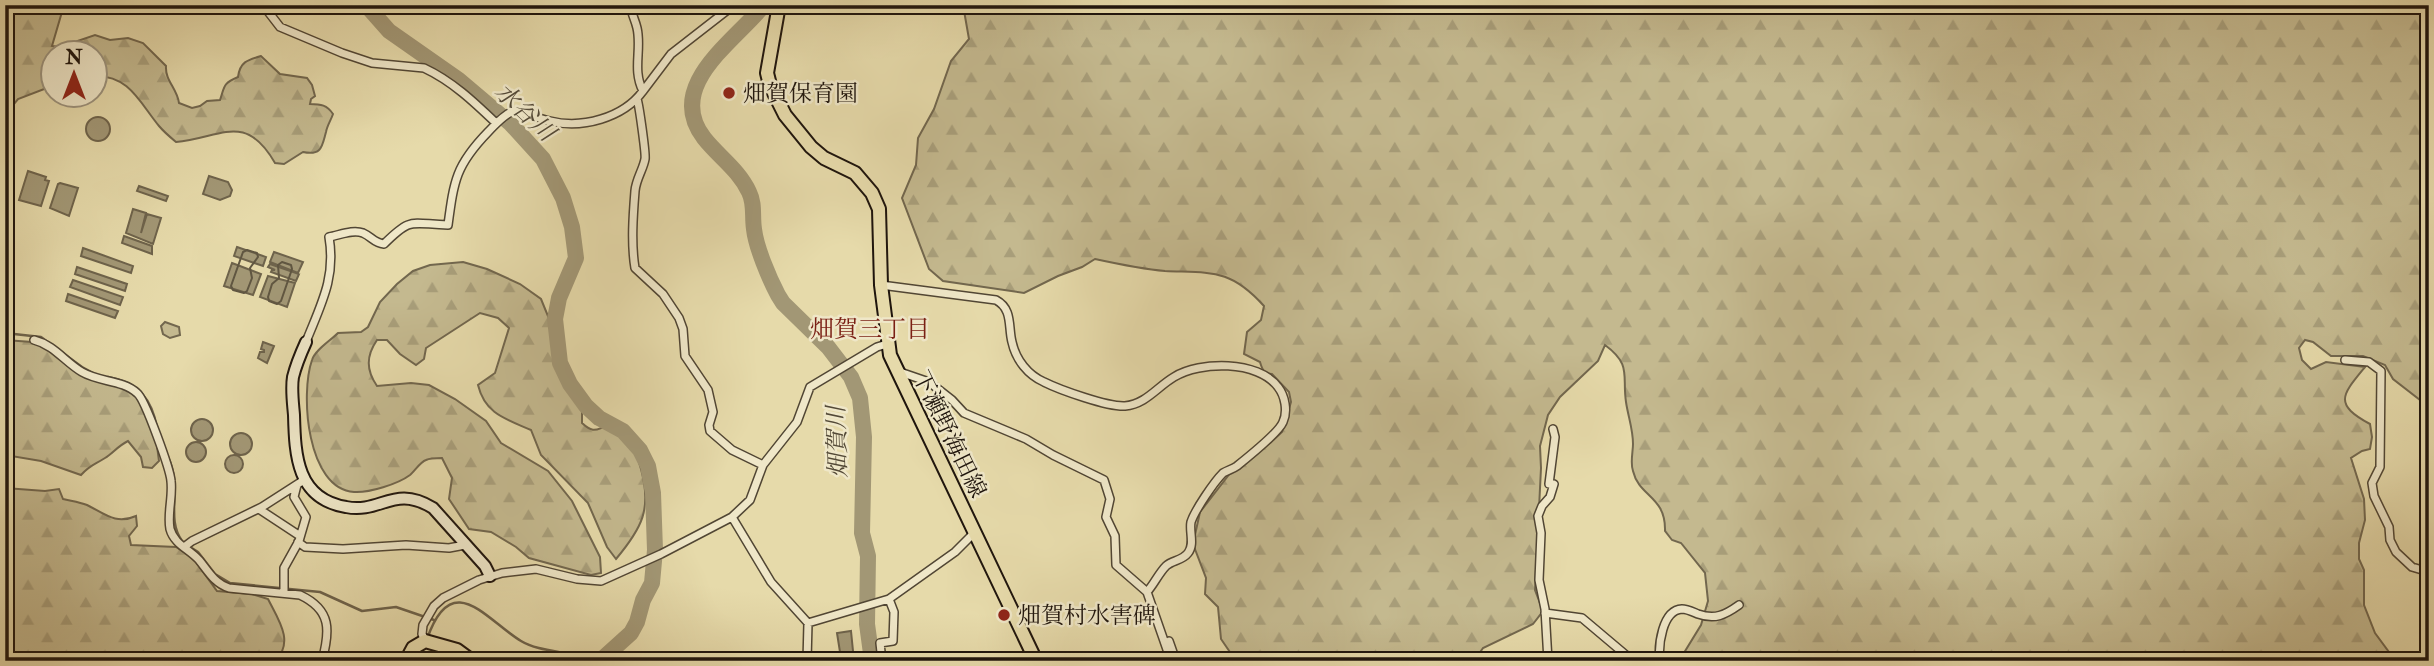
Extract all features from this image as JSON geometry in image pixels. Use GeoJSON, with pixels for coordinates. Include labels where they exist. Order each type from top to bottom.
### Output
{"type":"FeatureCollection","features":[{"type":"Feature","properties":{"kind":"main road","name":"下瀬野海田線"},"geometry":{"type":"LineString","coordinates":[[779,5],[767,73],[770,85],[785,115],[811,146],[824,158],[855,173],[872,193],[878,209],[887,344],[897,371],[1037,661]]}},
{"type":"Feature","properties":{"kind":"main road"},"geometry":{"type":"LineString","coordinates":[[406,661],[413,648],[429,642],[457,650],[472,661]]}},
{"type":"Feature","properties":{"kind":"street"},"geometry":{"type":"LineString","coordinates":[[262,5],[280,27],[342,53],[372,63],[431,71],[453,84],[496,122]]}},
{"type":"Feature","properties":{"kind":"street"},"geometry":{"type":"LineString","coordinates":[[631,5],[631,13],[637,27],[638,82],[643,91]]}},
{"type":"Feature","properties":{"kind":"street"},"geometry":{"type":"LineString","coordinates":[[285,593],[284,568],[299,539],[306,514],[294,497],[300,482],[293,389],[296,367],[331,271],[329,237],[353,231],[361,232],[376,243],[384,244],[398,228],[407,224],[448,225],[457,172],[468,153],[496,122],[513,111],[564,123],[607,117],[637,99],[671,54],[734,5]]}},
{"type":"Feature","properties":{"kind":"street"},"geometry":{"type":"LineString","coordinates":[[637,99],[646,156],[635,189],[635,268],[663,294],[679,318],[683,329],[685,356],[708,390],[713,412],[710,430],[732,450],[763,465]]}},
{"type":"Feature","properties":{"kind":"street"},"geometry":{"type":"LineString","coordinates":[[881,285],[996,300],[1007,310],[1011,340],[1027,371],[1045,383],[1111,405],[1133,405],[1142,402],[1177,375],[1206,368],[1238,366],[1266,376],[1276,384],[1285,408],[1285,416],[1279,429],[1216,482],[1194,516],[1190,528],[1189,551],[1183,558],[1167,565],[1147,592]]}},
{"type":"Feature","properties":{"kind":"street"},"geometry":{"type":"LineString","coordinates":[[34,340],[52,348],[85,374],[135,391],[143,399],[169,470],[172,493],[170,527],[174,537],[196,556],[221,585],[300,595],[310,599],[328,623],[322,661]]}},
{"type":"Feature","properties":{"kind":"street"},"geometry":{"type":"LineString","coordinates":[[429,642],[422,634],[423,625],[434,606],[443,598],[490,576],[536,569],[577,579],[601,581],[732,517],[750,500],[763,465],[797,422],[810,387],[877,347],[887,344]]}},
{"type":"Feature","properties":{"kind":"street"},"geometry":{"type":"LineString","coordinates":[[2345,360],[2369,362],[2381,371],[2380,467],[2372,483],[2374,496],[2389,527],[2390,540],[2396,552],[2412,567],[2429,572]]}},
{"type":"Feature","properties":{"kind":"street"},"geometry":{"type":"LineString","coordinates":[[897,371],[929,382],[964,413],[1026,439],[1104,480],[1110,499],[1106,517],[1115,536],[1115,565],[1147,592],[1171,661]]}},
{"type":"Feature","properties":{"kind":"street"},"geometry":{"type":"LineString","coordinates":[[1548,661],[1545,613],[1539,580],[1541,533],[1538,516],[1550,497],[1554,484],[1549,484],[1555,445],[1553,429]]}},
{"type":"Feature","properties":{"kind":"street"},"geometry":{"type":"LineString","coordinates":[[184,547],[259,509],[300,482]]}},
{"type":"Feature","properties":{"kind":"street"},"geometry":{"type":"LineString","coordinates":[[300,482],[329,502],[345,507],[370,506],[399,497],[423,502],[433,508],[485,566],[490,576]]}},
{"type":"Feature","properties":{"kind":"street"},"geometry":{"type":"LineString","coordinates":[[259,509],[299,539],[305,547],[343,549],[406,545],[441,548],[465,545]]}},
{"type":"Feature","properties":{"kind":"street"},"geometry":{"type":"LineString","coordinates":[[732,517],[771,582],[807,623],[807,661]]}},
{"type":"Feature","properties":{"kind":"street"},"geometry":{"type":"LineString","coordinates":[[807,623],[889,598],[955,552],[974,533]]}},
{"type":"Feature","properties":{"kind":"street"},"geometry":{"type":"LineString","coordinates":[[882,661],[880,643],[893,641],[894,612],[889,598]]}},
{"type":"Feature","properties":{"kind":"street"},"geometry":{"type":"LineString","coordinates":[[1660,661],[1663,629],[1667,620],[1678,610],[1715,617],[1723,616],[1739,605]]}},
{"type":"Feature","properties":{"kind":"street"},"geometry":{"type":"LineString","coordinates":[[1545,613],[1582,618],[1633,661]]}},
{"type":"Feature","properties":{"kind":"street"},"geometry":{"type":"LineString","coordinates":[[1161,628],[1167,635],[1176,661]]}},
{"type":"Feature","properties":{"kind":"green space"},"geometry":{"type":"Polygon","coordinates":[[[5,5],[64,5],[54,38],[38,38],[38,91],[18,99],[5,115],[5,5]]]}},
{"type":"Feature","properties":{"kind":"green space"},"geometry":{"type":"Polygon","coordinates":[[[963,5],[2429,5],[2429,407],[2393,379],[2385,365],[2363,356],[2331,356],[2313,342],[2305,340],[2299,348],[2302,360],[2311,369],[2326,362],[2365,367],[2345,398],[2350,411],[2370,424],[2372,437],[2370,449],[2351,458],[2364,499],[2365,520],[2359,543],[2359,559],[2364,570],[2364,605],[2375,633],[2389,652],[2402,661],[1679,661],[1701,625],[1708,601],[1705,573],[1681,543],[1672,540],[1665,531],[1664,519],[1657,503],[1636,480],[1632,465],[1633,438],[1626,402],[1624,371],[1619,359],[1605,345],[1598,361],[1560,397],[1548,415],[1540,446],[1535,590],[1543,611],[1533,624],[1483,648],[1474,661],[1254,661],[1249,657],[1234,658],[1221,639],[1218,607],[1205,594],[1206,578],[1193,544],[1200,512],[1238,463],[1282,432],[1291,402],[1289,392],[1272,374],[1264,371],[1260,362],[1244,354],[1247,332],[1261,320],[1264,306],[1241,285],[1219,275],[1147,269],[1095,259],[1024,293],[943,281],[929,269],[902,198],[916,165],[918,138],[934,109],[951,61],[969,39],[963,5]]]}},
{"type":"Feature","properties":{"kind":"green space"},"geometry":{"type":"Polygon","coordinates":[[[128,38],[143,43],[166,66],[167,76],[179,103],[192,108],[207,101],[220,100],[225,86],[238,77],[242,65],[261,56],[280,74],[307,78],[315,96],[310,104],[323,106],[333,114],[318,151],[303,152],[284,164],[275,163],[264,147],[242,132],[219,133],[176,142],[161,128],[133,92],[117,80],[108,77],[108,39],[128,38]]]}},
{"type":"Feature","properties":{"kind":"green space"},"geometry":{"type":"Polygon","coordinates":[[[463,262],[487,269],[520,284],[541,299],[550,321],[553,344],[564,360],[568,385],[582,404],[582,423],[594,430],[612,425],[634,450],[644,483],[645,507],[638,527],[616,559],[607,547],[588,503],[541,455],[531,430],[498,414],[481,395],[478,385],[495,373],[509,328],[498,318],[480,313],[426,348],[424,359],[416,365],[400,354],[387,340],[377,340],[369,357],[371,374],[377,386],[411,383],[429,385],[455,399],[486,421],[501,443],[548,471],[572,501],[600,557],[601,573],[591,575],[529,558],[491,532],[469,529],[449,499],[452,478],[442,458],[424,461],[410,475],[391,485],[354,492],[338,487],[326,475],[317,458],[311,438],[307,395],[308,375],[316,353],[338,333],[361,332],[368,327],[380,302],[413,271],[430,265],[463,262]]]}},
{"type":"Feature","properties":{"kind":"green space"},"geometry":{"type":"Polygon","coordinates":[[[165,322],[179,327],[180,335],[170,338],[163,334],[161,326],[165,322]]]}},
{"type":"Feature","properties":{"kind":"green space"},"geometry":{"type":"Polygon","coordinates":[[[5,340],[48,346],[68,365],[136,389],[146,401],[159,461],[152,468],[143,467],[141,457],[128,441],[81,475],[41,461],[5,455],[5,340]]]}},
{"type":"Feature","properties":{"kind":"green space"},"geometry":{"type":"Polygon","coordinates":[[[5,488],[45,491],[59,489],[63,499],[87,505],[116,519],[136,516],[137,526],[129,536],[131,545],[176,547],[193,558],[217,591],[252,594],[268,599],[283,630],[284,646],[281,654],[275,661],[5,661],[5,488]]]}},
{"type":"Feature","properties":{"kind":"water"},"geometry":{"type":"Polygon","coordinates":[[[98,117],[107,120],[110,129],[107,138],[98,141],[89,138],[86,129],[89,120],[98,117]]]}},
{"type":"Feature","properties":{"kind":"water"},"geometry":{"type":"Polygon","coordinates":[[[28,171],[46,177],[45,180],[49,181],[41,206],[19,200],[28,171]]]}},
{"type":"Feature","properties":{"kind":"water"},"geometry":{"type":"Polygon","coordinates":[[[209,176],[228,182],[232,190],[230,196],[220,200],[203,194],[209,176]]]}},
{"type":"Feature","properties":{"kind":"water"},"geometry":{"type":"Polygon","coordinates":[[[60,183],[78,188],[69,216],[50,208],[60,183]]]}},
{"type":"Feature","properties":{"kind":"water"},"geometry":{"type":"Polygon","coordinates":[[[139,186],[168,196],[166,201],[137,191],[139,186]]]}},
{"type":"Feature","properties":{"kind":"water"},"geometry":{"type":"Polygon","coordinates":[[[133,209],[146,213],[141,233],[147,214],[161,218],[153,244],[126,233],[133,209]]]}},
{"type":"Feature","properties":{"kind":"water"},"geometry":{"type":"Polygon","coordinates":[[[124,236],[152,246],[152,254],[122,243],[124,236]]]}},
{"type":"Feature","properties":{"kind":"water"},"geometry":{"type":"Polygon","coordinates":[[[237,247],[266,257],[263,266],[234,256],[237,247]]]}},
{"type":"Feature","properties":{"kind":"water"},"geometry":{"type":"Polygon","coordinates":[[[83,248],[133,266],[131,273],[81,256],[83,248]]]}},
{"type":"Feature","properties":{"kind":"water"},"geometry":{"type":"Polygon","coordinates":[[[274,252],[303,262],[298,273],[270,262],[274,252]]]}},
{"type":"Feature","properties":{"kind":"water"},"geometry":{"type":"Polygon","coordinates":[[[232,263],[261,274],[253,295],[224,286],[232,263]]]}},
{"type":"Feature","properties":{"kind":"water"},"geometry":{"type":"Polygon","coordinates":[[[270,264],[299,274],[296,281],[271,272],[275,270],[268,267],[270,264]]]}},
{"type":"Feature","properties":{"kind":"water"},"geometry":{"type":"Polygon","coordinates":[[[77,267],[127,284],[125,291],[75,274],[77,267]]]}},
{"type":"Feature","properties":{"kind":"water"},"geometry":{"type":"Polygon","coordinates":[[[268,276],[295,283],[287,307],[260,297],[268,276]]]}},
{"type":"Feature","properties":{"kind":"water"},"geometry":{"type":"Polygon","coordinates":[[[73,280],[123,297],[120,305],[70,287],[73,280]]]}},
{"type":"Feature","properties":{"kind":"water"},"geometry":{"type":"Polygon","coordinates":[[[68,294],[118,311],[115,318],[66,301],[68,294]]]}},
{"type":"Feature","properties":{"kind":"water"},"geometry":{"type":"Polygon","coordinates":[[[263,342],[274,346],[267,363],[258,358],[260,352],[264,352],[261,349],[263,342]]]}},
{"type":"Feature","properties":{"kind":"water"},"geometry":{"type":"Polygon","coordinates":[[[202,419],[210,422],[213,430],[210,438],[202,441],[194,438],[191,430],[194,422],[202,419]]]}},
{"type":"Feature","properties":{"kind":"water"},"geometry":{"type":"Polygon","coordinates":[[[241,433],[249,436],[252,444],[249,452],[241,455],[233,452],[230,444],[233,436],[241,433]]]}},
{"type":"Feature","properties":{"kind":"water"},"geometry":{"type":"Polygon","coordinates":[[[196,442],[203,445],[206,452],[203,459],[196,462],[189,459],[186,452],[189,445],[196,442]]]}},
{"type":"Feature","properties":{"kind":"water"},"geometry":{"type":"Polygon","coordinates":[[[234,455],[242,460],[243,464],[238,472],[234,473],[226,468],[225,464],[230,456],[234,455]]]}},
{"type":"Feature","properties":{"kind":"water"},"geometry":{"type":"Polygon","coordinates":[[[851,631],[854,661],[834,661],[833,654],[840,652],[837,633],[851,631]]]}},
{"type":"Feature","properties":{"kind":"waterway","name":"水谷川"},"geometry":{"type":"LineString","coordinates":[[366,5],[389,31],[459,80],[511,124],[543,159],[563,198],[572,227],[576,258],[559,298],[555,319],[560,363],[570,384],[586,406],[599,418],[623,431],[640,450],[648,466],[653,493],[655,550],[652,583],[631,633],[600,661]]}},
{"type":"Feature","properties":{"kind":"waterway","name":"畑賀川"},"geometry":{"type":"LineString","coordinates":[[764,5],[721,50],[697,83],[692,100],[694,119],[704,138],[734,170],[749,192],[757,245],[778,295],[828,347],[851,377],[860,398],[864,437],[862,533],[868,556],[867,624],[872,661]]}},
{"type":"Feature","properties":{"kind":"waterway"},"geometry":{"type":"LineString","coordinates":[[5,333],[41,337],[95,374]]}},
{"type":"Feature","properties":{"kind":"waterway"},"geometry":{"type":"LineString","coordinates":[[108,377],[128,383],[142,394],[151,408],[157,428]]}},
{"type":"Feature","properties":{"kind":"waterway"},"geometry":{"type":"LineString","coordinates":[[168,457],[174,480],[175,523],[182,541]]}},
{"type":"Feature","properties":{"kind":"waterway"},"geometry":{"type":"LineString","coordinates":[[187,545],[198,552],[215,574],[230,583],[320,592],[362,611],[396,607],[434,620]]}},
{"type":"Feature","properties":{"kind":"waterway"},"geometry":{"type":"LineString","coordinates":[[427,639],[437,618],[447,606],[458,602],[482,612],[527,644],[574,655],[578,661]]}},
{"type":"Feature","properties":{"kind":"waterway"},"geometry":{"type":"LineString","coordinates":[[417,661],[423,648]]}},
{"type":"Feature","properties":{"kind":"place","name":"畑賀保育園"},"geometry":{"type":"Point","coordinates":[729,93]}},
{"type":"Feature","properties":{"kind":"place","name":"畑賀村水害碑"},"geometry":{"type":"Point","coordinates":[1004,615]}},
{"type":"Feature","properties":{"kind":"district","name":"畑賀三丁目"},"geometry":{"type":"Point","coordinates":[870,329]}}]}
